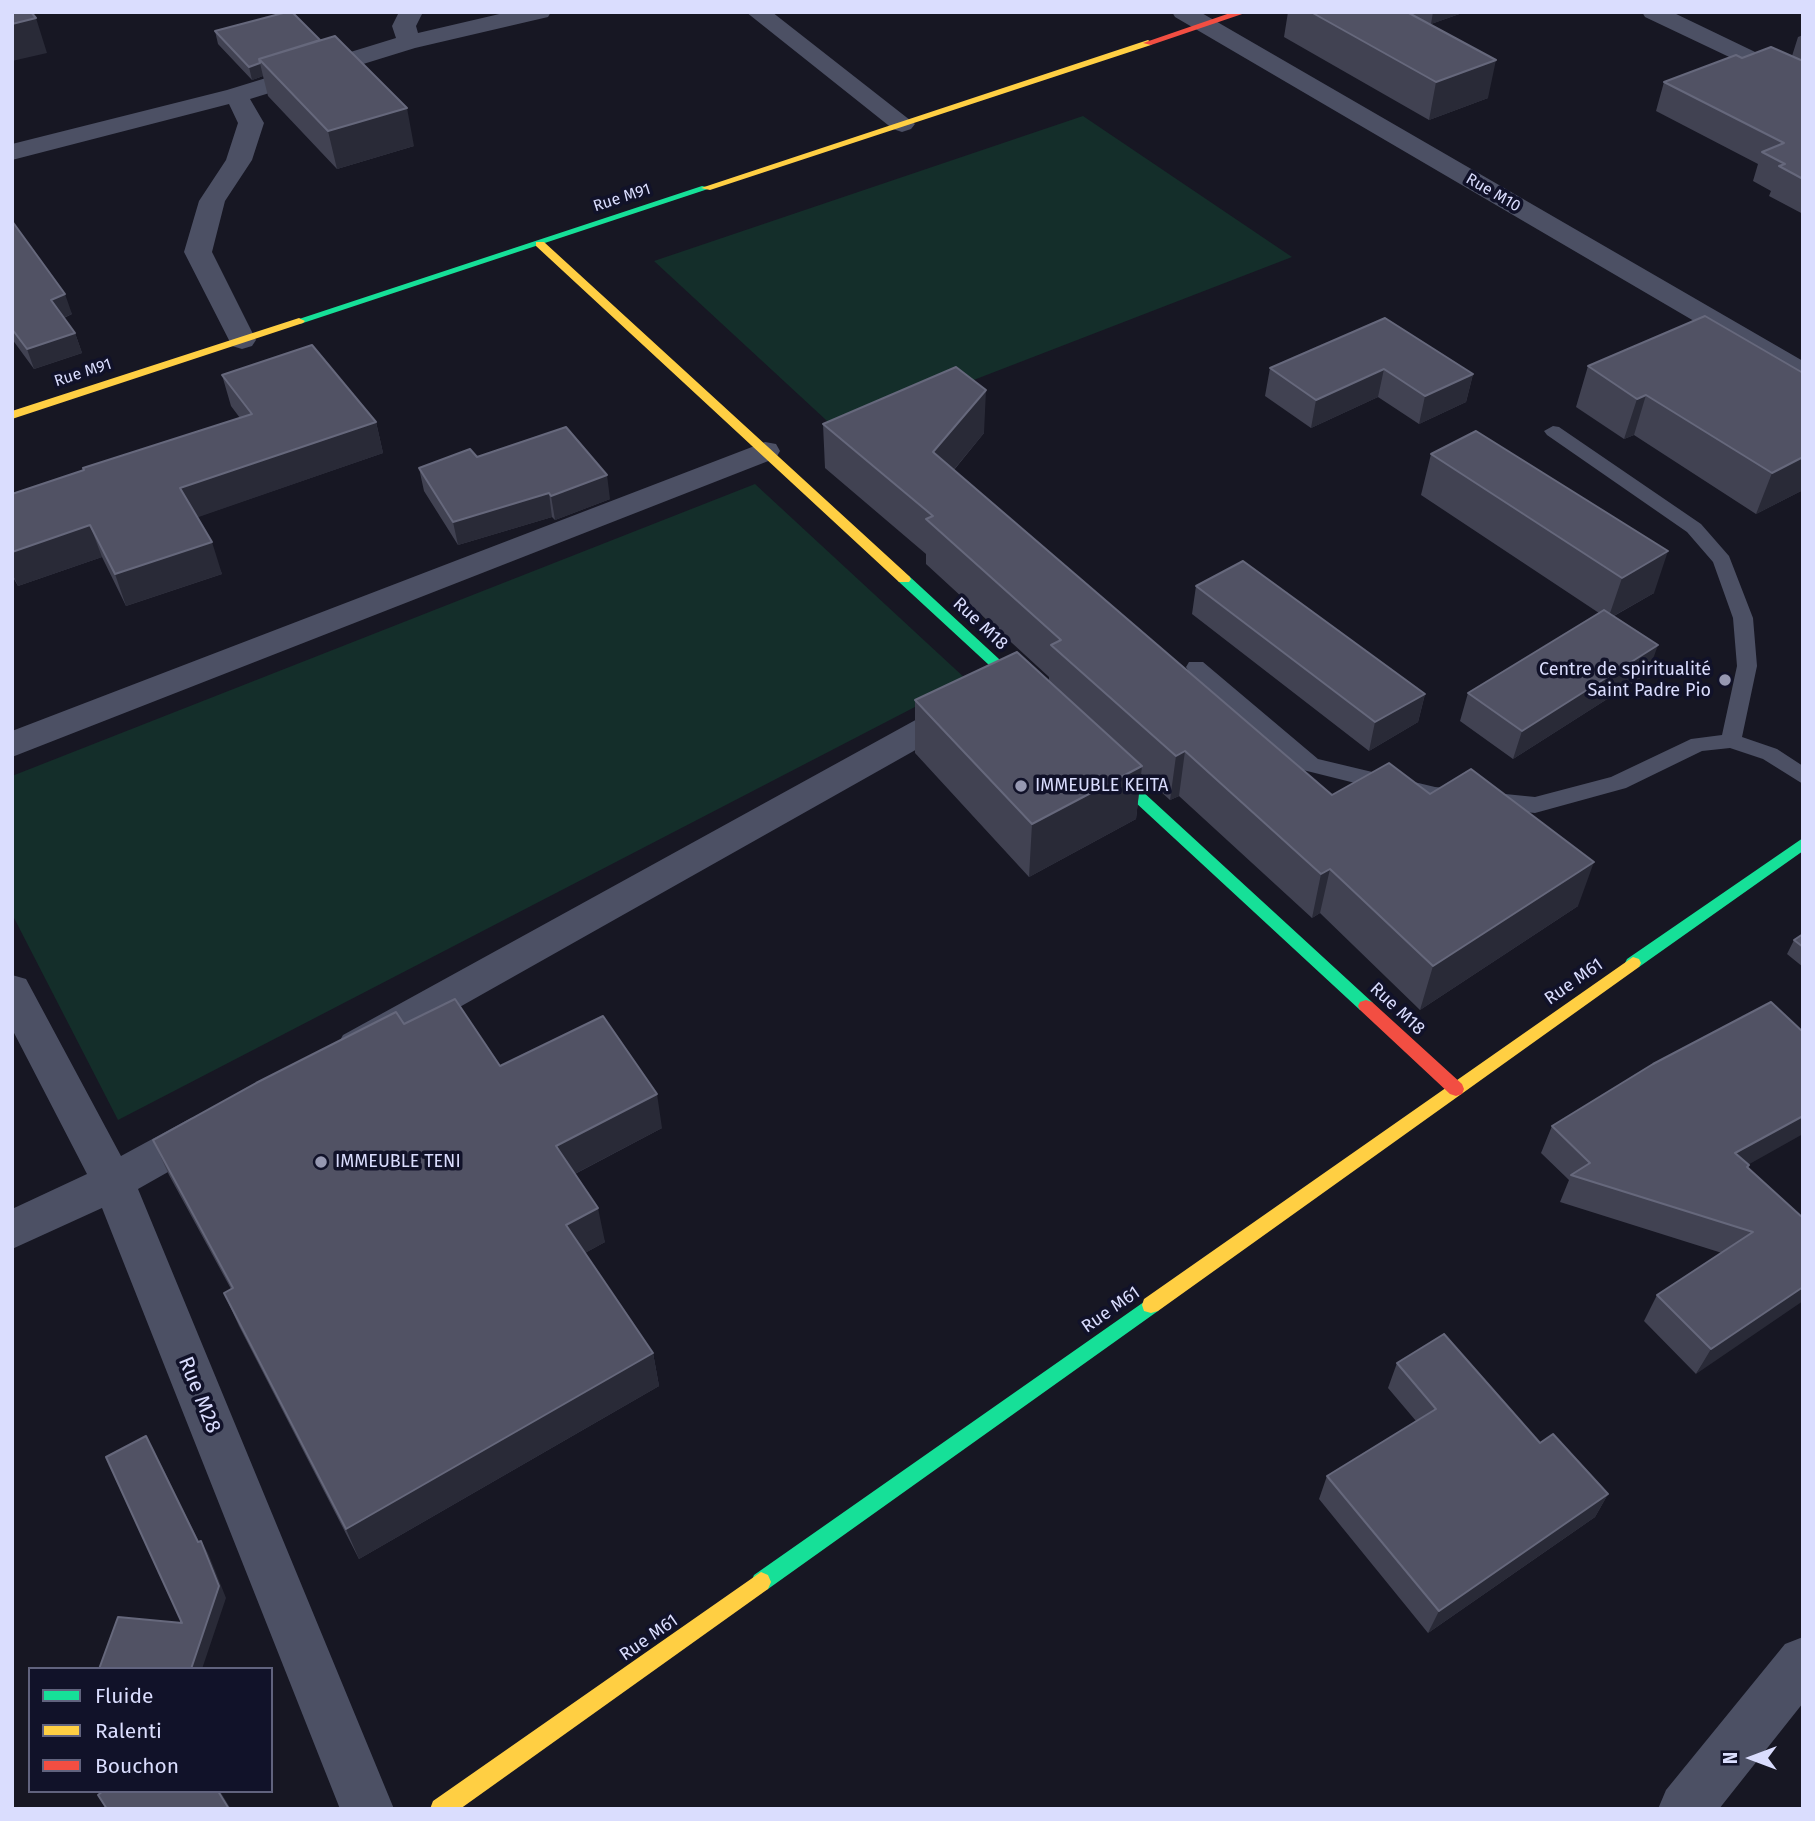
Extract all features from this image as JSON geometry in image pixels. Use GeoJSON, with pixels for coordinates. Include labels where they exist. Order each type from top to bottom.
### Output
{"type":"FeatureCollection","features":[{"type":"Feature","properties":{"kind":"street"},"geometry":{"type":"LineString","coordinates":[[409,42],[404,26],[411,12]]}},
{"type":"Feature","properties":{"kind":"street"},"geometry":{"type":"LineString","coordinates":[[12,152],[236,95],[409,42],[540,12]]}},
{"type":"Feature","properties":{"kind":"street"},"geometry":{"type":"LineString","coordinates":[[757,12],[902,124]]}},
{"type":"Feature","properties":{"kind":"street","name":"Rue M91"},"geometry":{"type":"LineString","coordinates":[[12,415],[902,124],[1194,18],[1243,12]]}},
{"type":"Feature","properties":{"kind":"street"},"geometry":{"type":"LineString","coordinates":[[1653,12],[1803,85]]}},
{"type":"Feature","properties":{"kind":"street","name":"Rue M10"},"geometry":{"type":"LineString","coordinates":[[1194,18],[1803,373]]}},
{"type":"Feature","properties":{"kind":"street"},"geometry":{"type":"LineString","coordinates":[[236,95],[251,123],[239,160],[212,201],[198,252],[242,340]]}},
{"type":"Feature","properties":{"kind":"street","name":"Rue M18"},"geometry":{"type":"LineString","coordinates":[[540,244],[1043,708]]}},
{"type":"Feature","properties":{"kind":"street"},"geometry":{"type":"LineString","coordinates":[[12,745],[765,451]]}},
{"type":"Feature","properties":{"kind":"street"},"geometry":{"type":"LineString","coordinates":[[332,1060],[1013,680]]}},
{"type":"Feature","properties":{"kind":"street","name":"Rue M18"},"geometry":{"type":"LineString","coordinates":[[1084,746],[1456,1089]]}},
{"type":"Feature","properties":{"kind":"street","name":"Rue M61"},"geometry":{"type":"LineString","coordinates":[[442,1809],[1803,843]]}},
{"type":"Feature","properties":{"kind":"street","name":"Rue M28"},"geometry":{"type":"LineString","coordinates":[[12,990],[113,1182],[368,1809]]}},
{"type":"Feature","properties":{"kind":"street"},"geometry":{"type":"LineString","coordinates":[[12,1230],[113,1182],[234,1114]]}},
{"type":"Feature","properties":{"kind":"street"},"geometry":{"type":"LineString","coordinates":[[1685,1809],[1803,1662]]}},
{"type":"Feature","properties":{"kind":"lane"},"geometry":{"type":"LineString","coordinates":[[1553,430],[1694,528],[1723,560],[1743,618],[1748,666],[1731,741]]}},
{"type":"Feature","properties":{"kind":"lane"},"geometry":{"type":"LineString","coordinates":[[1196,667],[1311,765],[1435,795],[1535,805],[1618,783],[1698,744],[1731,741],[1770,754],[1803,777]]}},
{"type":"Feature","properties":{"kind":"green space"},"geometry":{"type":"Polygon","coordinates":[[[1083,116],[1292,257],[839,432],[654,261],[1083,116]]]}},
{"type":"Feature","properties":{"kind":"green space"},"geometry":{"type":"Polygon","coordinates":[[[755,484],[967,680],[118,1120],[12,914],[12,776],[755,484]]]}},
{"type":"Feature","properties":{"kind":"building"},"geometry":{"type":"Polygon","coordinates":[[[12,12],[31,12],[36,18],[12,24],[12,12]]]}},
{"type":"Feature","properties":{"kind":"building"},"geometry":{"type":"Polygon","coordinates":[[[292,12],[320,40],[259,59],[260,63],[249,67],[215,31],[292,12]]]}},
{"type":"Feature","properties":{"kind":"building"},"geometry":{"type":"Polygon","coordinates":[[[1311,12],[1407,12],[1496,60],[1436,82],[1311,12]]]}},
{"type":"Feature","properties":{"kind":"building"},"geometry":{"type":"Polygon","coordinates":[[[335,36],[407,108],[328,131],[259,59],[335,36]]]}},
{"type":"Feature","properties":{"kind":"building"},"geometry":{"type":"Polygon","coordinates":[[[1771,47],[1803,61],[1803,179],[1779,166],[1785,164],[1762,152],[1784,143],[1664,82],[1736,55],[1742,58],[1771,47]]]}},
{"type":"Feature","properties":{"kind":"building"},"geometry":{"type":"Polygon","coordinates":[[[12,221],[65,294],[51,300],[75,333],[27,349],[12,329],[12,221]]]}},
{"type":"Feature","properties":{"kind":"building"},"geometry":{"type":"Polygon","coordinates":[[[1705,316],[1803,373],[1803,457],[1772,473],[1646,395],[1637,399],[1588,366],[1705,316]]]}},
{"type":"Feature","properties":{"kind":"building"},"geometry":{"type":"Polygon","coordinates":[[[1385,318],[1473,374],[1425,396],[1384,369],[1316,400],[1270,368],[1385,318]]]}},
{"type":"Feature","properties":{"kind":"building"},"geometry":{"type":"Polygon","coordinates":[[[312,345],[376,422],[180,488],[212,542],[115,574],[90,525],[12,552],[12,494],[84,470],[83,468],[252,414],[222,375],[312,345]]]}},
{"type":"Feature","properties":{"kind":"building"},"geometry":{"type":"Polygon","coordinates":[[[956,367],[986,390],[933,452],[1332,795],[1389,763],[1430,794],[1471,769],[1594,862],[1433,966],[1330,869],[1321,874],[1185,751],[1176,756],[1051,645],[1061,640],[926,519],[933,516],[823,424],[956,367]]]}},
{"type":"Feature","properties":{"kind":"building"},"geometry":{"type":"Polygon","coordinates":[[[566,427],[607,475],[551,496],[549,493],[453,522],[419,468],[470,449],[477,457],[566,427]]]}},
{"type":"Feature","properties":{"kind":"building"},"geometry":{"type":"Polygon","coordinates":[[[1476,431],[1668,551],[1622,578],[1431,454],[1476,431]]]}},
{"type":"Feature","properties":{"kind":"building"},"geometry":{"type":"Polygon","coordinates":[[[1243,561],[1425,694],[1375,722],[1196,586],[1243,561]]]}},
{"type":"Feature","properties":{"kind":"building"},"geometry":{"type":"Polygon","coordinates":[[[1604,610],[1658,645],[1522,731],[1468,693],[1604,610]]]}},
{"type":"Feature","properties":{"kind":"building"},"geometry":{"type":"Polygon","coordinates":[[[1017,652],[1142,766],[1032,824],[915,700],[1017,652]]]}},
{"type":"Feature","properties":{"kind":"building"},"geometry":{"type":"Polygon","coordinates":[[[1803,934],[1803,947],[1794,940],[1803,934]]]}},
{"type":"Feature","properties":{"kind":"building"},"geometry":{"type":"Polygon","coordinates":[[[455,999],[500,1066],[603,1016],[657,1094],[556,1146],[598,1208],[566,1225],[653,1353],[346,1529],[224,1293],[233,1288],[153,1140],[256,1083],[396,1012],[404,1024],[455,999]]]}},
{"type":"Feature","properties":{"kind":"building"},"geometry":{"type":"Polygon","coordinates":[[[1771,1002],[1803,1032],[1803,1116],[1735,1153],[1803,1218],[1803,1287],[1711,1349],[1657,1295],[1753,1232],[1571,1175],[1590,1163],[1552,1126],[1653,1064],[1771,1002]]]}},
{"type":"Feature","properties":{"kind":"building"},"geometry":{"type":"Polygon","coordinates":[[[1444,1334],[1540,1443],[1553,1434],[1608,1494],[1439,1611],[1327,1476],[1436,1409],[1397,1363],[1444,1334]]]}},
{"type":"Feature","properties":{"kind":"building"},"geometry":{"type":"Polygon","coordinates":[[[146,1436],[198,1542],[201,1541],[219,1586],[192,1667],[100,1667],[118,1617],[182,1623],[106,1457],[146,1436]]]}},
{"type":"Feature","properties":{"kind":"building"},"geometry":{"type":"Polygon","coordinates":[[[219,1793],[229,1809],[107,1809],[98,1795],[219,1793]]]}},
{"type":"Feature","properties":{"kind":"traffic: fast"},"geometry":{"type":"LineString","coordinates":[[299,321],[706,188]]}},
{"type":"Feature","properties":{"kind":"traffic: fast"},"geometry":{"type":"LineString","coordinates":[[904,579],[1033,698]]}},
{"type":"Feature","properties":{"kind":"traffic: fast"},"geometry":{"type":"LineString","coordinates":[[1100,761],[1366,1006]]}},
{"type":"Feature","properties":{"kind":"traffic: fast"},"geometry":{"type":"LineString","coordinates":[[1633,963],[1803,843]]}},
{"type":"Feature","properties":{"kind":"traffic: fast"},"geometry":{"type":"LineString","coordinates":[[761,1582],[1151,1305]]}},
{"type":"Feature","properties":{"kind":"traffic: slow"},"geometry":{"type":"LineString","coordinates":[[706,188],[1148,43]]}},
{"type":"Feature","properties":{"kind":"traffic: slow"},"geometry":{"type":"LineString","coordinates":[[540,244],[904,579]]}},
{"type":"Feature","properties":{"kind":"traffic: slow"},"geometry":{"type":"LineString","coordinates":[[12,415],[299,321]]}},
{"type":"Feature","properties":{"kind":"traffic: slow"},"geometry":{"type":"LineString","coordinates":[[1151,1305],[1633,963]]}},
{"type":"Feature","properties":{"kind":"traffic: slow"},"geometry":{"type":"LineString","coordinates":[[441,1809],[761,1582]]}},
{"type":"Feature","properties":{"kind":"traffic: jam"},"geometry":{"type":"LineString","coordinates":[[1148,43],[1243,12]]}},
{"type":"Feature","properties":{"kind":"traffic: jam"},"geometry":{"type":"LineString","coordinates":[[1366,1006],[1456,1089]]}},
{"type":"Feature","properties":{"kind":"place","name":"Centre de spiritualité Saint Padre Pio"},"geometry":{"type":"Point","coordinates":[1725,680]}},
{"type":"Feature","properties":{"kind":"place","name":"IMMEUBLE KEITA"},"geometry":{"type":"Point","coordinates":[1021,786]}},
{"type":"Feature","properties":{"kind":"place","name":"IMMEUBLE TENI"},"geometry":{"type":"Point","coordinates":[321,1162]}}]}
